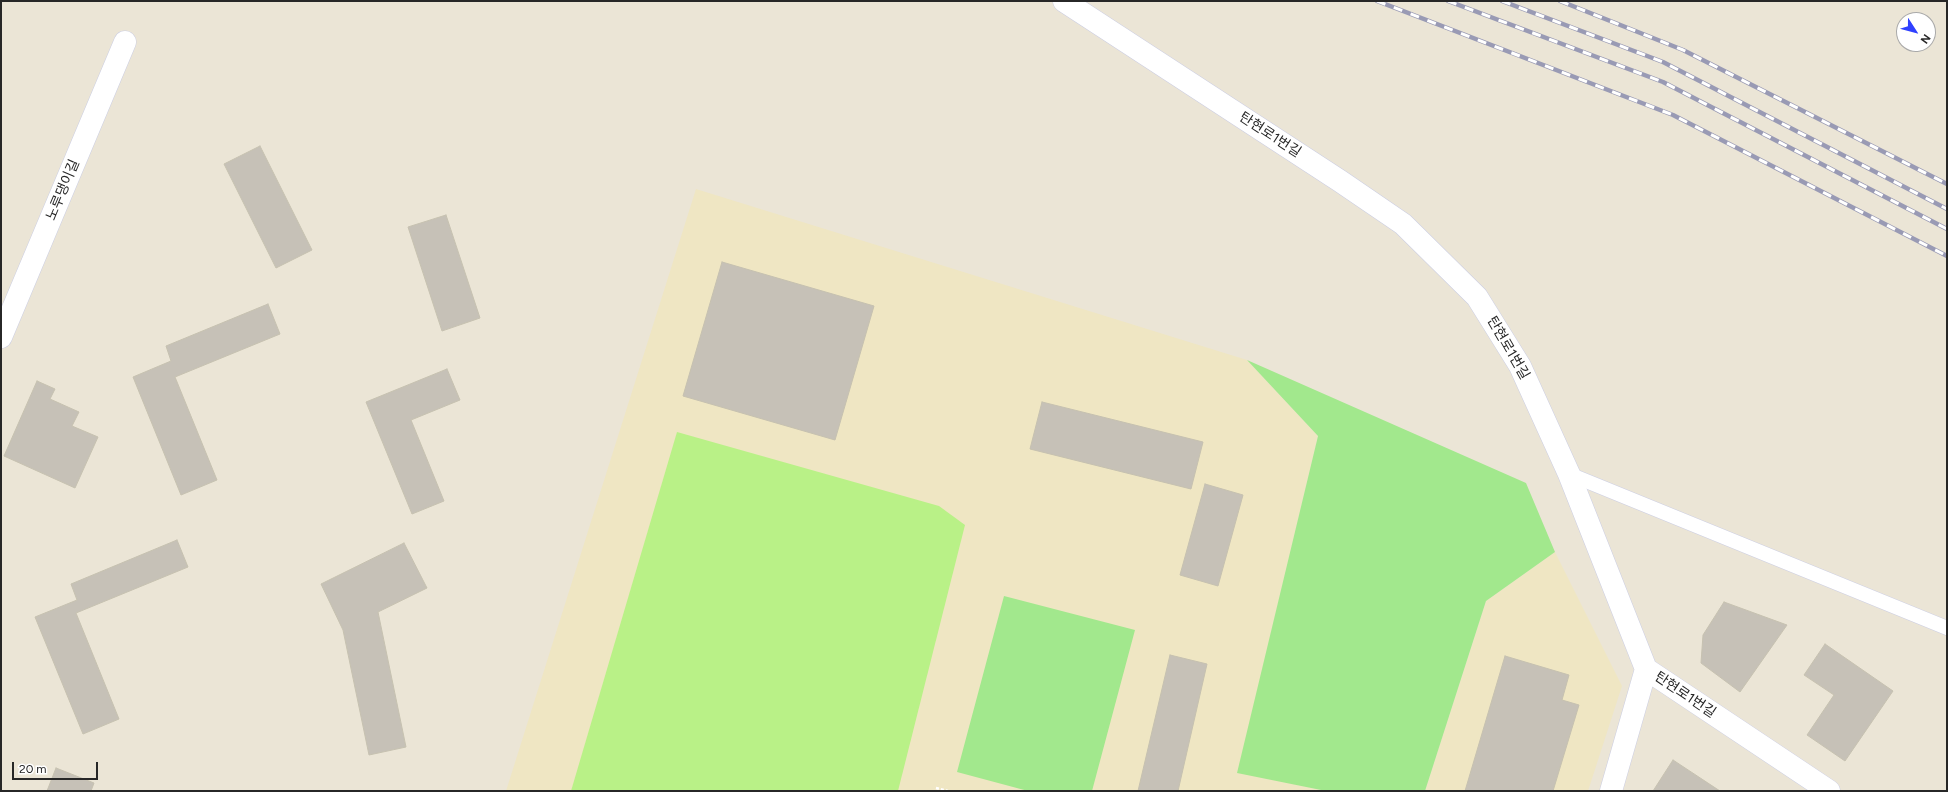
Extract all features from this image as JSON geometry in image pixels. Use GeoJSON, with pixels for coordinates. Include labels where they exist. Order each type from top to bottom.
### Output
{"type":"FeatureCollection","features":[{"type":"Feature","properties":{"kind":"street","name":"탄현로1번길"},"geometry":{"type":"LineString","coordinates":[[1064,1],[1340,181],[1403,224],[1477,297],[1520,366],[1569,474],[1646,669],[1829,791]]}},
{"type":"Feature","properties":{"kind":"street","name":"노루댕이길"},"geometry":{"type":"LineString","coordinates":[[1,337],[125,42]]}},
{"type":"Feature","properties":{"kind":"street"},"geometry":{"type":"LineString","coordinates":[[1611,791],[1646,669]]}},
{"type":"Feature","properties":{"kind":"lane"},"geometry":{"type":"LineString","coordinates":[[1569,474],[1947,628]]}},
{"type":"Feature","properties":{"kind":"path"},"geometry":{"type":"LineString","coordinates":[[936,788],[948,791]]}},
{"type":"Feature","properties":{"kind":"shaded area"},"geometry":{"type":"Polygon","coordinates":[[[696,189],[1247,360],[1318,436],[1238,772],[1326,791],[506,791],[696,189]]]}},
{"type":"Feature","properties":{"kind":"shaded area"},"geometry":{"type":"Polygon","coordinates":[[[1555,552],[1622,686],[1588,791],[1425,791],[1486,601],[1555,552]]]}},
{"type":"Feature","properties":{"kind":"green space"},"geometry":{"type":"Polygon","coordinates":[[[1247,360],[1526,483],[1555,552],[1486,601],[1425,791],[1326,791],[1237,773],[1318,436],[1247,360]]]}},
{"type":"Feature","properties":{"kind":"green space"},"geometry":{"type":"Polygon","coordinates":[[[677,432],[939,506],[965,525],[898,791],[571,791],[677,432]]]}},
{"type":"Feature","properties":{"kind":"green space"},"geometry":{"type":"Polygon","coordinates":[[[1004,596],[1135,630],[1092,791],[1028,791],[957,772],[1004,596]]]}},
{"type":"Feature","properties":{"kind":"building"},"geometry":{"type":"Polygon","coordinates":[[[260,146],[312,250],[276,268],[224,164],[260,146]]]}},
{"type":"Feature","properties":{"kind":"building"},"geometry":{"type":"Polygon","coordinates":[[[446,215],[480,318],[442,331],[408,227],[446,215]]]}},
{"type":"Feature","properties":{"kind":"building"},"geometry":{"type":"Polygon","coordinates":[[[722,262],[874,306],[835,440],[683,396],[722,262]]]}},
{"type":"Feature","properties":{"kind":"building"},"geometry":{"type":"Polygon","coordinates":[[[268,304],[280,334],[175,377],[217,480],[181,495],[133,377],[171,361],[166,346],[268,304]]]}},
{"type":"Feature","properties":{"kind":"building"},"geometry":{"type":"Polygon","coordinates":[[[447,369],[460,400],[411,420],[444,501],[412,514],[366,402],[447,369]]]}},
{"type":"Feature","properties":{"kind":"building"},"geometry":{"type":"Polygon","coordinates":[[[37,381],[55,389],[50,399],[79,412],[72,426],[98,437],[75,488],[4,456],[37,381]]]}},
{"type":"Feature","properties":{"kind":"building"},"geometry":{"type":"Polygon","coordinates":[[[1042,402],[1203,442],[1191,489],[1030,449],[1042,402]]]}},
{"type":"Feature","properties":{"kind":"building"},"geometry":{"type":"Polygon","coordinates":[[[1205,484],[1243,495],[1218,586],[1180,575],[1205,484]]]}},
{"type":"Feature","properties":{"kind":"building"},"geometry":{"type":"Polygon","coordinates":[[[177,540],[188,567],[76,613],[119,719],[83,734],[35,617],[77,600],[71,584],[177,540]]]}},
{"type":"Feature","properties":{"kind":"building"},"geometry":{"type":"Polygon","coordinates":[[[404,543],[427,588],[378,612],[406,747],[369,755],[343,630],[321,584],[404,543]]]}},
{"type":"Feature","properties":{"kind":"building"},"geometry":{"type":"Polygon","coordinates":[[[1724,602],[1787,625],[1740,692],[1701,663],[1703,635],[1724,602]]]}},
{"type":"Feature","properties":{"kind":"building"},"geometry":{"type":"Polygon","coordinates":[[[1825,644],[1893,691],[1845,761],[1807,735],[1834,695],[1804,675],[1825,644]]]}},
{"type":"Feature","properties":{"kind":"building"},"geometry":{"type":"Polygon","coordinates":[[[1170,655],[1207,664],[1178,791],[1138,791],[1170,655]]]}},
{"type":"Feature","properties":{"kind":"building"},"geometry":{"type":"Polygon","coordinates":[[[1505,656],[1569,675],[1562,700],[1579,705],[1553,791],[1465,791],[1505,656]]]}},
{"type":"Feature","properties":{"kind":"building"},"geometry":{"type":"Polygon","coordinates":[[[1673,760],[1720,791],[1653,791],[1673,760]]]}},
{"type":"Feature","properties":{"kind":"building"},"geometry":{"type":"Polygon","coordinates":[[[56,768],[94,783],[91,791],[47,791],[56,768]]]}},
{"type":"Feature","properties":{"kind":"railway"},"geometry":{"type":"LineString","coordinates":[[1377,1],[1673,115],[1947,256]]}},
{"type":"Feature","properties":{"kind":"railway"},"geometry":{"type":"LineString","coordinates":[[1448,1],[1663,82],[1947,229]]}},
{"type":"Feature","properties":{"kind":"railway"},"geometry":{"type":"LineString","coordinates":[[1502,1],[1663,62],[1947,209]]}},
{"type":"Feature","properties":{"kind":"railway"},"geometry":{"type":"LineString","coordinates":[[1560,1],[1683,50],[1947,184]]}}]}
